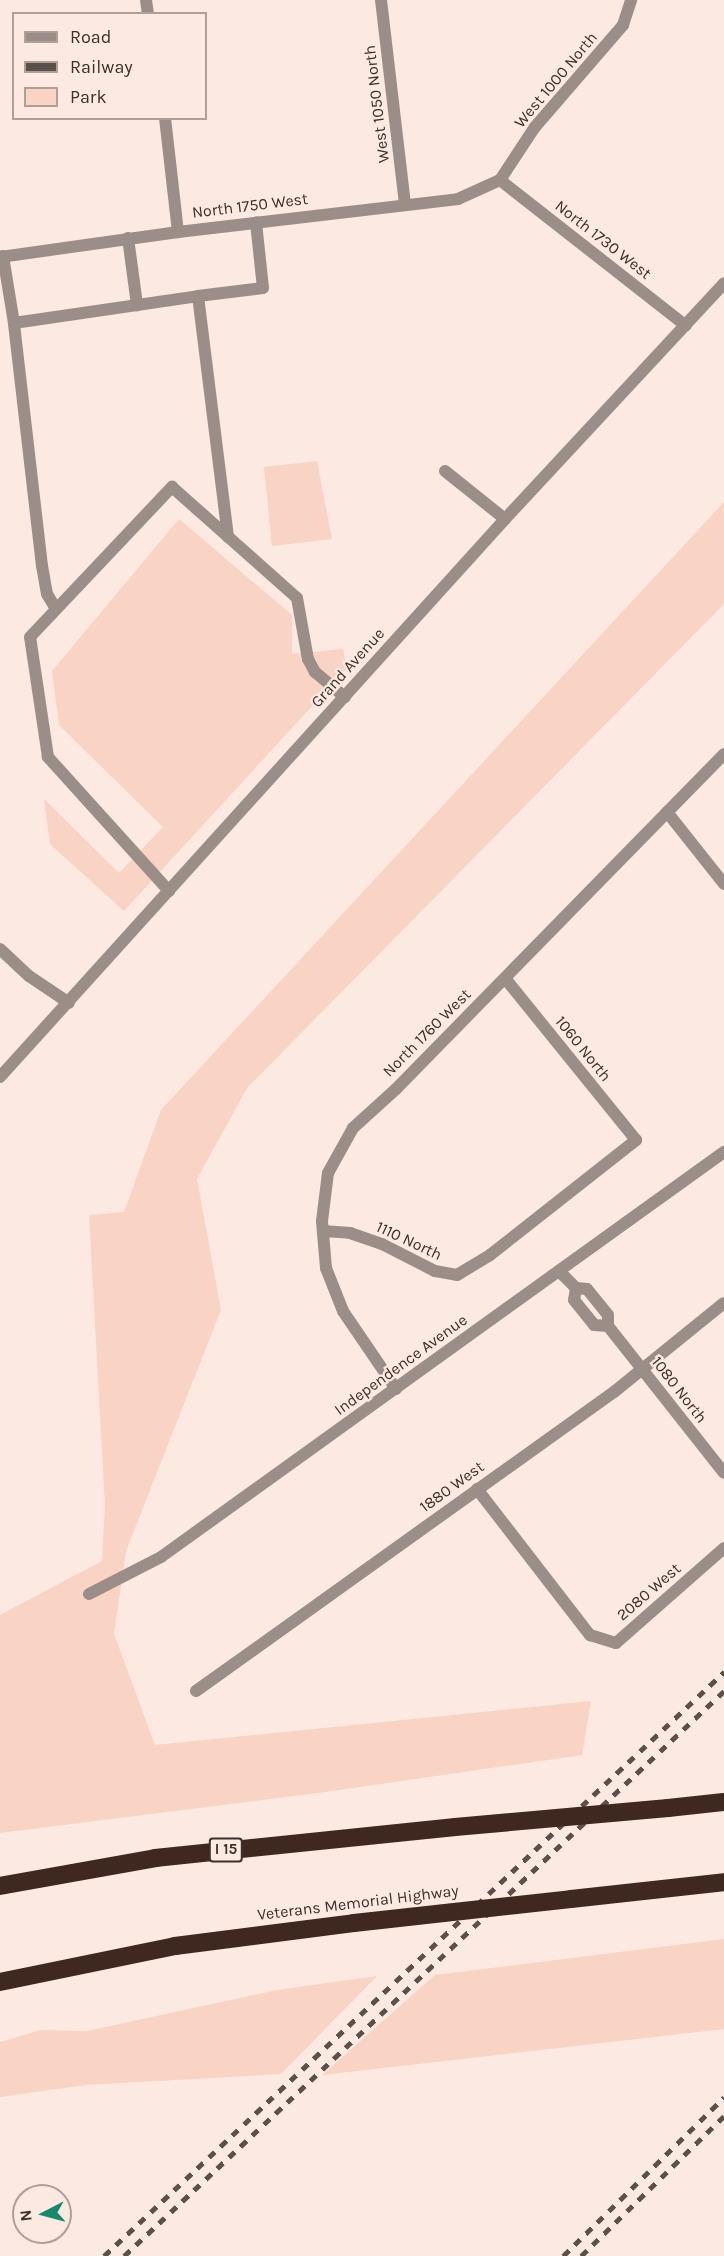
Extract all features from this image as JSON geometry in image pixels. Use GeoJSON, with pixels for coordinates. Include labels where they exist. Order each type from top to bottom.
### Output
{"type":"FeatureCollection","features":[{"type":"Feature","properties":{"kind":"highway","name":"I 15"},"geometry":{"type":"LineString","coordinates":[[0,1886],[155,1858],[724,1802]]}},
{"type":"Feature","properties":{"kind":"highway","name":"Veterans Memorial Highway"},"geometry":{"type":"LineString","coordinates":[[0,1982],[175,1946],[354,1923],[724,1882]]}},
{"type":"Feature","properties":{"kind":"street","name":"West 1050 North"},"geometry":{"type":"LineString","coordinates":[[381,0],[405,203]]}},
{"type":"Feature","properties":{"kind":"street","name":"West 1000 North"},"geometry":{"type":"LineString","coordinates":[[500,180],[535,127],[623,25],[631,0]]}},
{"type":"Feature","properties":{"kind":"street"},"geometry":{"type":"LineString","coordinates":[[165,120],[178,232]]}},
{"type":"Feature","properties":{"kind":"street","name":"North 1750 West"},"geometry":{"type":"LineString","coordinates":[[2,257],[128,238],[405,203],[458,199],[500,180]]}},
{"type":"Feature","properties":{"kind":"street","name":"North 1730 West"},"geometry":{"type":"LineString","coordinates":[[500,180],[686,326]]}},
{"type":"Feature","properties":{"kind":"street"},"geometry":{"type":"LineString","coordinates":[[14,323],[262,288],[256,222]]}},
{"type":"Feature","properties":{"kind":"street"},"geometry":{"type":"LineString","coordinates":[[128,238],[137,305]]}},
{"type":"Feature","properties":{"kind":"street"},"geometry":{"type":"LineString","coordinates":[[2,257],[14,323],[42,566],[47,594],[56,609]]}},
{"type":"Feature","properties":{"kind":"street","name":"Grand Avenue"},"geometry":{"type":"LineString","coordinates":[[0,1077],[505,519],[724,283]]}},
{"type":"Feature","properties":{"kind":"street"},"geometry":{"type":"LineString","coordinates":[[198,296],[228,537]]}},
{"type":"Feature","properties":{"kind":"street"},"geometry":{"type":"LineString","coordinates":[[445,471],[505,519]]}},
{"type":"Feature","properties":{"kind":"street"},"geometry":{"type":"LineString","coordinates":[[169,891],[48,757],[30,637],[172,487],[297,598],[308,658],[315,672],[345,697]]}},
{"type":"Feature","properties":{"kind":"street","name":"North 1760 West"},"geometry":{"type":"LineString","coordinates":[[396,1389],[343,1311],[326,1268],[322,1221],[328,1173],[352,1128],[396,1089],[724,753]]}},
{"type":"Feature","properties":{"kind":"street"},"geometry":{"type":"LineString","coordinates":[[667,812],[724,884]]}},
{"type":"Feature","properties":{"kind":"street"},"geometry":{"type":"LineString","coordinates":[[0,949],[29,976],[69,1003]]}},
{"type":"Feature","properties":{"kind":"street","name":"1060 North"},"geometry":{"type":"LineString","coordinates":[[446,1275],[457,1275],[468,1270],[636,1140],[505,978]]}},
{"type":"Feature","properties":{"kind":"street","name":"Independence Avenue"},"geometry":{"type":"LineString","coordinates":[[89,1594],[161,1557],[724,1152]]}},
{"type":"Feature","properties":{"kind":"street","name":"1110 North"},"geometry":{"type":"LineString","coordinates":[[323,1231],[350,1233],[382,1244],[446,1275]]}},
{"type":"Feature","properties":{"kind":"street","name":"1080 North"},"geometry":{"type":"LineString","coordinates":[[559,1270],[576,1288],[587,1288],[608,1315],[608,1326],[724,1473]]}},
{"type":"Feature","properties":{"kind":"street","name":"1880 West"},"geometry":{"type":"LineString","coordinates":[[196,1691],[642,1370],[724,1304]]}},
{"type":"Feature","properties":{"kind":"street","name":"2080 West"},"geometry":{"type":"LineString","coordinates":[[477,1489],[590,1635],[616,1643],[724,1548]]}},
{"type":"Feature","properties":{"kind":"green space"},"geometry":{"type":"Polygon","coordinates":[[[317,461],[332,539],[272,546],[264,467],[317,461]]]}},
{"type":"Feature","properties":{"kind":"green space"},"geometry":{"type":"Polygon","coordinates":[[[724,502],[724,604],[247,1088],[197,1179],[221,1310],[126,1551],[114,1634],[155,1745],[591,1701],[582,1755],[325,1792],[0,1833],[0,1615],[102,1561],[105,1506],[89,1215],[124,1212],[161,1110],[724,502]]]}},
{"type":"Feature","properties":{"kind":"green space"},"geometry":{"type":"Polygon","coordinates":[[[179,519],[292,615],[292,654],[343,649],[347,668],[124,911],[50,844],[44,799],[119,873],[163,827],[59,725],[52,671],[179,519]]]}},
{"type":"Feature","properties":{"kind":"green space"},"geometry":{"type":"Polygon","coordinates":[[[724,1939],[724,2029],[322,2075],[435,1975],[724,1939]]]}},
{"type":"Feature","properties":{"kind":"green space"},"geometry":{"type":"Polygon","coordinates":[[[377,1976],[281,2074],[85,2085],[0,2097],[0,2042],[41,2030],[87,2031],[277,1990],[377,1976]]]}},
{"type":"Feature","properties":{"kind":"railway"},"geometry":{"type":"LineString","coordinates":[[104,2256],[724,1672]]}},
{"type":"Feature","properties":{"kind":"railway"},"geometry":{"type":"LineString","coordinates":[[124,2256],[724,1691]]}},
{"type":"Feature","properties":{"kind":"railway"},"geometry":{"type":"LineString","coordinates":[[563,2256],[724,2097]]}},
{"type":"Feature","properties":{"kind":"railway"},"geometry":{"type":"LineString","coordinates":[[581,2256],[724,2116]]}}]}
